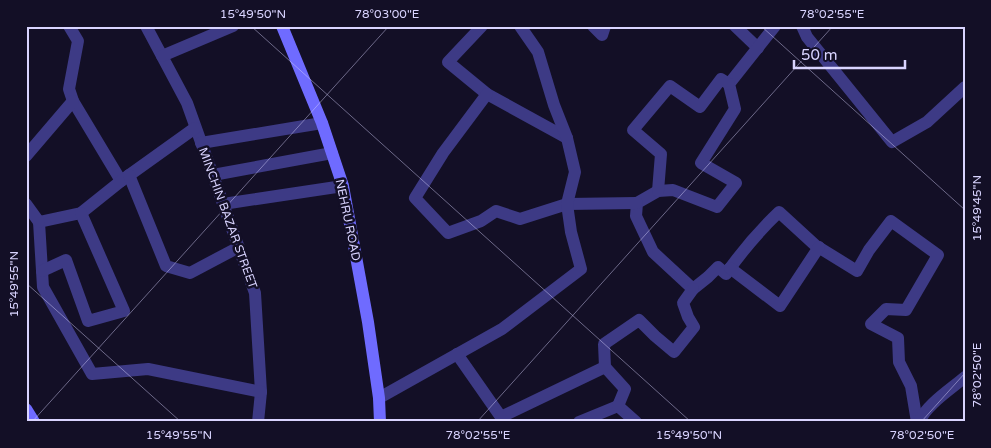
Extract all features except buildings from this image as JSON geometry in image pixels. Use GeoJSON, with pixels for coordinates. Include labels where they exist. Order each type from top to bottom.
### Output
{"type":"FeatureCollection","features":[{"type":"Feature","properties":{"kind":"street"},"geometry":{"type":"LineString","coordinates":[[69,26],[78,41],[69,89],[73,101],[125,178],[166,266],[190,273],[238,247]]}},
{"type":"Feature","properties":{"kind":"street","name":"MINCHIN BAZAR STREET"},"geometry":{"type":"LineString","coordinates":[[146,26],[186,103],[255,293],[261,392],[258,422]]}},
{"type":"Feature","properties":{"kind":"street"},"geometry":{"type":"LineString","coordinates":[[162,56],[233,26]]}},
{"type":"Feature","properties":{"kind":"street","name":"NEHRU ROAD"},"geometry":{"type":"LineString","coordinates":[[282,26],[322,123],[342,186],[368,322],[379,398],[380,422]]}},
{"type":"Feature","properties":{"kind":"street"},"geometry":{"type":"LineString","coordinates":[[482,26],[448,62],[487,94],[567,138]]}},
{"type":"Feature","properties":{"kind":"street"},"geometry":{"type":"LineString","coordinates":[[379,398],[502,329],[581,269],[571,232],[567,204],[575,172],[567,138],[554,105],[538,52],[520,26]]}},
{"type":"Feature","properties":{"kind":"street"},"geometry":{"type":"LineString","coordinates":[[593,26],[602,35],[605,26]]}},
{"type":"Feature","properties":{"kind":"street"},"geometry":{"type":"LineString","coordinates":[[735,26],[758,48]]}},
{"type":"Feature","properties":{"kind":"street"},"geometry":{"type":"LineString","coordinates":[[729,84],[775,26]]}},
{"type":"Feature","properties":{"kind":"street"},"geometry":{"type":"LineString","coordinates":[[802,26],[807,37],[892,142],[926,122],[965,87]]}},
{"type":"Feature","properties":{"kind":"street"},"geometry":{"type":"LineString","coordinates":[[487,94],[443,153],[415,198],[448,233],[481,221],[496,211],[520,220],[567,204],[637,203],[658,191],[673,190],[717,207],[736,183],[701,163],[735,109],[729,84],[721,79],[700,107],[670,86],[633,130],[661,154],[658,191]]}},
{"type":"Feature","properties":{"kind":"street"},"geometry":{"type":"LineString","coordinates":[[26,156],[73,101]]}},
{"type":"Feature","properties":{"kind":"street"},"geometry":{"type":"LineString","coordinates":[[201,143],[322,123]]}},
{"type":"Feature","properties":{"kind":"street"},"geometry":{"type":"LineString","coordinates":[[39,222],[81,213],[125,178],[196,128]]}},
{"type":"Feature","properties":{"kind":"street"},"geometry":{"type":"LineString","coordinates":[[213,175],[332,153]]}},
{"type":"Feature","properties":{"kind":"street"},"geometry":{"type":"LineString","coordinates":[[223,204],[342,186]]}},
{"type":"Feature","properties":{"kind":"street"},"geometry":{"type":"LineString","coordinates":[[637,203],[636,216],[653,252],[693,289]]}},
{"type":"Feature","properties":{"kind":"street"},"geometry":{"type":"LineString","coordinates":[[26,204],[39,222],[43,287],[92,374],[148,369],[261,392]]}},
{"type":"Feature","properties":{"kind":"street"},"geometry":{"type":"LineString","coordinates":[[579,422],[618,406],[625,389],[605,367],[604,344],[639,320],[674,352],[694,326],[683,303],[693,289],[718,267],[726,274],[739,255],[779,212],[819,247],[857,271],[869,250],[891,222],[938,255],[906,310],[886,309],[870,324],[898,338],[899,362],[911,386],[918,422]]}},
{"type":"Feature","properties":{"kind":"street"},"geometry":{"type":"LineString","coordinates":[[42,271],[66,260],[88,321],[124,311],[81,213]]}},
{"type":"Feature","properties":{"kind":"street"},"geometry":{"type":"LineString","coordinates":[[730,268],[780,306],[819,247]]}},
{"type":"Feature","properties":{"kind":"street"},"geometry":{"type":"LineString","coordinates":[[457,354],[501,416],[605,367]]}},
{"type":"Feature","properties":{"kind":"street"},"geometry":{"type":"LineString","coordinates":[[918,422],[941,396],[965,377]]}},
{"type":"Feature","properties":{"kind":"street"},"geometry":{"type":"LineString","coordinates":[[618,406],[636,422]]}},
{"type":"Feature","properties":{"kind":"street"},"geometry":{"type":"LineString","coordinates":[[26,409],[34,422]]}}]}
